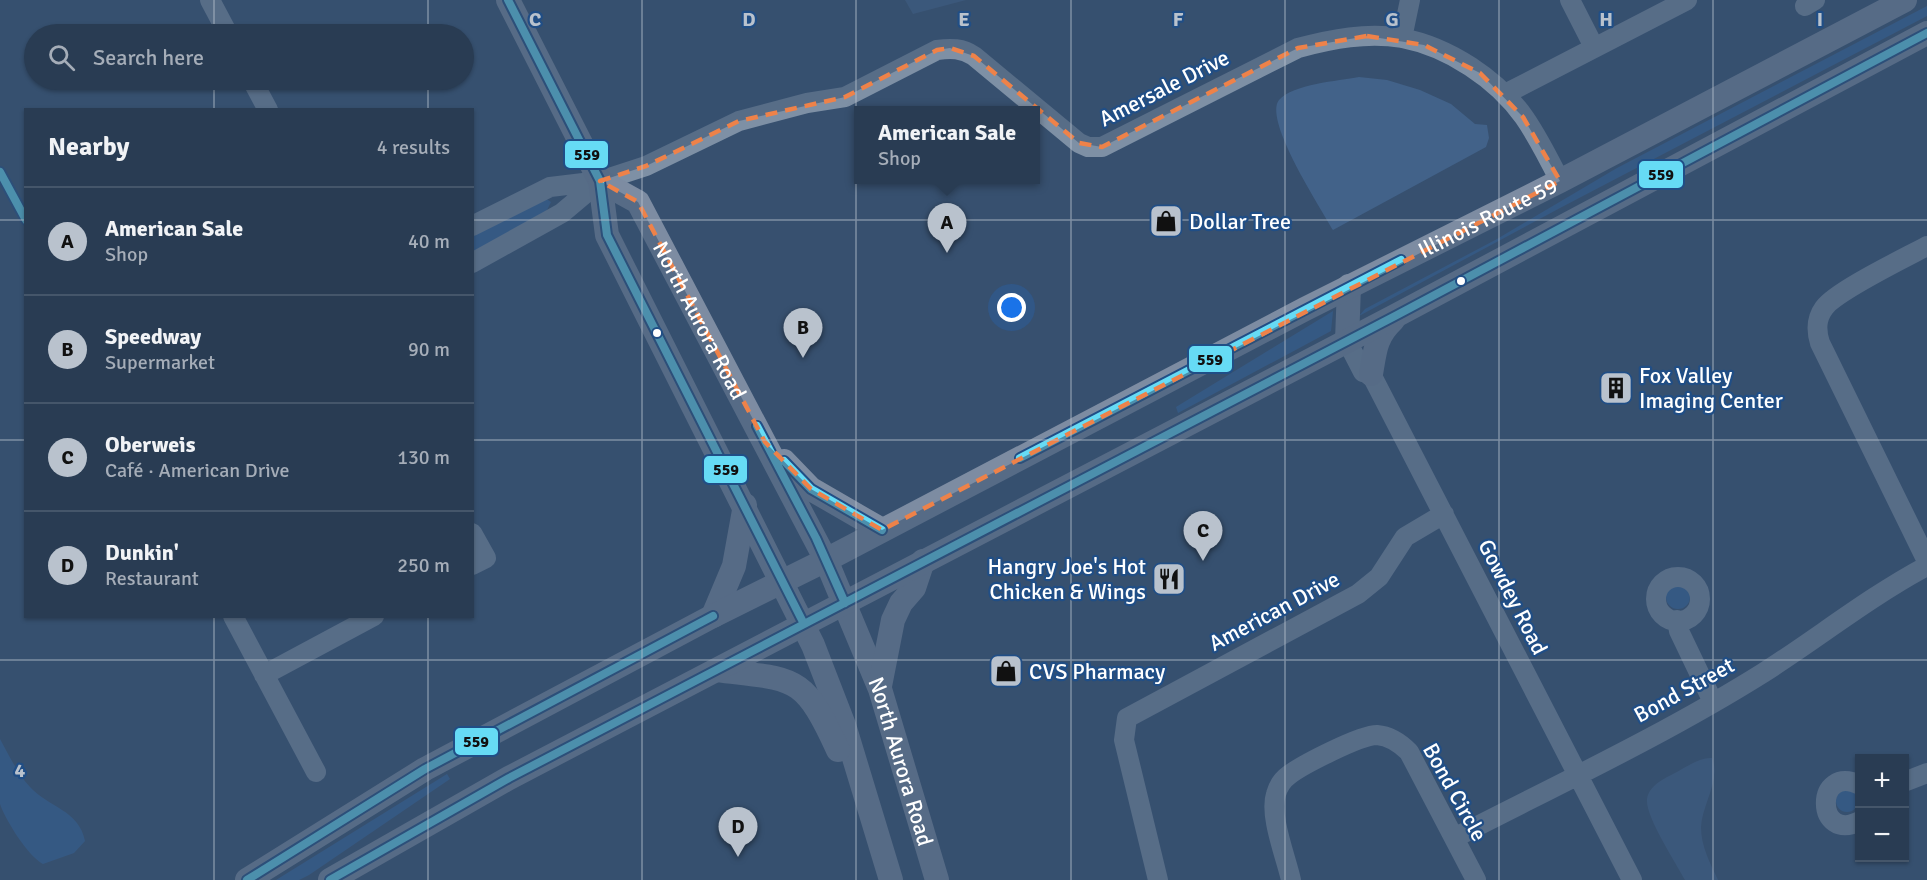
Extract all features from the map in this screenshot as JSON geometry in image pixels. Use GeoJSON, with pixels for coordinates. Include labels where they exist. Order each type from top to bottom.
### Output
{"type":"FeatureCollection","features":[{"type":"Feature","properties":{"kind":"main road","name":"North Aurora Road"},"geometry":{"type":"LineString","coordinates":[[508,0],[600,181],[607,235],[804,624],[844,725],[891,880]]}},
{"type":"Feature","properties":{"kind":"main road","name":"Illinois Route 59"},"geometry":{"type":"LineString","coordinates":[[247,880],[425,769],[713,616],[784,582],[1348,286],[1560,181],[1905,0]]}},
{"type":"Feature","properties":{"kind":"main road","name":"Illinois Route 59"},"geometry":{"type":"LineString","coordinates":[[330,880],[509,778],[1397,315],[1927,33]]}},
{"type":"Feature","properties":{"kind":"main road","name":"North Aurora Road"},"geometry":{"type":"LineString","coordinates":[[600,181],[638,202],[826,560],[879,689],[937,880]]}},
{"type":"Feature","properties":{"kind":"main road"},"geometry":{"type":"LineString","coordinates":[[1347,341],[1348,286]]}},
{"type":"Feature","properties":{"kind":"main road"},"geometry":{"type":"LineString","coordinates":[[1371,374],[1375,345],[1381,332],[1397,315]]}},
{"type":"Feature","properties":{"kind":"main road"},"geometry":{"type":"LineString","coordinates":[[765,442],[811,489],[882,530]]}},
{"type":"Feature","properties":{"kind":"main road"},"geometry":{"type":"LineString","coordinates":[[713,616],[734,566],[745,505]]}},
{"type":"Feature","properties":{"kind":"main road"},"geometry":{"type":"LineString","coordinates":[[879,689],[893,620],[901,603],[914,588],[923,561]]}},
{"type":"Feature","properties":{"kind":"main road"},"geometry":{"type":"LineString","coordinates":[[717,670],[775,677],[789,681],[805,692],[820,711],[877,834]]}},
{"type":"Feature","properties":{"kind":"street"},"geometry":{"type":"LineString","coordinates":[[210,0],[223,24]]}},
{"type":"Feature","properties":{"kind":"street"},"geometry":{"type":"LineString","coordinates":[[1402,38],[1410,0]]}},
{"type":"Feature","properties":{"kind":"street"},"geometry":{"type":"LineString","coordinates":[[1570,0],[1594,46]]}},
{"type":"Feature","properties":{"kind":"street"},"geometry":{"type":"LineString","coordinates":[[1505,94],[1594,46],[1687,0]]}},
{"type":"Feature","properties":{"kind":"street","name":"Amersale Drive"},"geometry":{"type":"LineString","coordinates":[[1040,111],[1079,143],[1102,147],[1298,48],[1332,39],[1367,36],[1402,38],[1449,55],[1480,73],[1505,94],[1523,117],[1560,181]]}},
{"type":"Feature","properties":{"kind":"street","name":"Amersale Drive"},"geometry":{"type":"LineString","coordinates":[[600,181],[646,166],[739,121],[788,107],[845,97],[937,50],[950,48],[965,50],[1034,106]]}},
{"type":"Feature","properties":{"kind":"street"},"geometry":{"type":"LineString","coordinates":[[257,90],[267,108]]}},
{"type":"Feature","properties":{"kind":"street"},"geometry":{"type":"LineString","coordinates":[[474,225],[550,187],[600,181]]}},
{"type":"Feature","properties":{"kind":"street"},"geometry":{"type":"LineString","coordinates":[[474,262],[562,213],[600,181]]}},
{"type":"Feature","properties":{"kind":"street"},"geometry":{"type":"LineString","coordinates":[[1927,246],[1835,297],[1823,310],[1817,326],[1820,343],[1927,561]]}},
{"type":"Feature","properties":{"kind":"street","name":"Gowdey Road"},"geometry":{"type":"LineString","coordinates":[[1347,341],[1363,372],[1371,374],[1632,880]]}},
{"type":"Feature","properties":{"kind":"street","name":"American Drive"},"geometry":{"type":"LineString","coordinates":[[1158,880],[1124,740],[1127,718],[1358,594],[1379,577],[1405,537],[1444,514]]}},
{"type":"Feature","properties":{"kind":"street"},"geometry":{"type":"LineString","coordinates":[[474,541],[479,561]]}},
{"type":"Feature","properties":{"kind":"street","name":"Bond Street"},"geometry":{"type":"LineString","coordinates":[[1454,838],[1713,702],[1764,672],[1885,590],[1927,566]]}},
{"type":"Feature","properties":{"kind":"street"},"geometry":{"type":"LineString","coordinates":[[234,618],[316,772]]}},
{"type":"Feature","properties":{"kind":"street"},"geometry":{"type":"LineString","coordinates":[[264,675],[370,618]]}},
{"type":"Feature","properties":{"kind":"street"},"geometry":{"type":"LineString","coordinates":[[1677,620],[1679,631],[1713,702]]}},
{"type":"Feature","properties":{"kind":"street","name":"Bond Circle"},"geometry":{"type":"LineString","coordinates":[[1291,880],[1274,809],[1276,794],[1281,783],[1291,773],[1367,736],[1378,735],[1394,740],[1408,752],[1476,880]]}},
{"type":"Feature","properties":{"kind":"street"},"geometry":{"type":"LineString","coordinates":[[1909,780],[1927,772]]}},
{"type":"Feature","properties":{"kind":"street"},"geometry":{"type":"LineString","coordinates":[[1855,783],[1839,782],[1828,792],[1825,806],[1827,813],[1837,823],[1855,824]]}},
{"type":"Feature","properties":{"kind":"highlighted area"},"geometry":{"type":"Polygon","coordinates":[[[1367,36],[1424,45],[1480,73],[1523,117],[1560,181],[882,530],[811,489],[765,442],[638,202],[600,181],[646,166],[739,121],[845,97],[937,50],[950,48],[974,56],[1079,143],[1102,147],[1298,48],[1367,36]]]}},
{"type":"Feature","properties":{"kind":"shaded area"},"geometry":{"type":"Polygon","coordinates":[[[905,0],[966,0],[913,14],[905,0]]]}},
{"type":"Feature","properties":{"kind":"shaded area"},"geometry":{"type":"Polygon","coordinates":[[[1927,6],[1927,16],[1359,316],[1365,309],[1497,239],[1617,168],[1927,6]]]}},
{"type":"Feature","properties":{"kind":"shaded area"},"geometry":{"type":"Polygon","coordinates":[[[1359,77],[1387,80],[1420,90],[1451,104],[1475,124],[1487,125],[1489,138],[1486,147],[1333,230],[1286,144],[1276,110],[1279,100],[1294,90],[1359,77]]]}},
{"type":"Feature","properties":{"kind":"shaded area"},"geometry":{"type":"Polygon","coordinates":[[[545,198],[551,202],[547,210],[474,254],[474,231],[545,198]]]}},
{"type":"Feature","properties":{"kind":"shaded area"},"geometry":{"type":"Polygon","coordinates":[[[1333,311],[1331,331],[1178,413],[1176,407],[1333,311]]]}},
{"type":"Feature","properties":{"kind":"shaded area"},"geometry":{"type":"Polygon","coordinates":[[[1678,585],[1687,588],[1690,597],[1687,606],[1678,609],[1669,606],[1666,597],[1669,588],[1678,585]]]}},
{"type":"Feature","properties":{"kind":"shaded area"},"geometry":{"type":"Polygon","coordinates":[[[0,739],[25,782],[37,794],[70,816],[82,831],[85,841],[74,853],[43,864],[31,854],[18,837],[0,804],[0,739]]]}},
{"type":"Feature","properties":{"kind":"shaded area"},"geometry":{"type":"Polygon","coordinates":[[[1712,758],[1713,784],[1702,819],[1701,834],[1704,848],[1718,880],[1685,880],[1656,828],[1648,807],[1648,794],[1661,781],[1697,761],[1712,758]]]}},
{"type":"Feature","properties":{"kind":"shaded area"},"geometry":{"type":"Polygon","coordinates":[[[447,774],[450,779],[309,875],[299,880],[276,880],[447,774]]]}},
{"type":"Feature","properties":{"kind":"shaded area"},"geometry":{"type":"Polygon","coordinates":[[[1851,791],[1855,793],[1855,809],[1847,812],[1839,809],[1836,801],[1839,793],[1851,791]]]}},
{"type":"Feature","properties":{"kind":"transit line","name":"559"},"geometry":{"type":"LineString","coordinates":[[508,0],[600,181],[607,235],[804,624]]}},
{"type":"Feature","properties":{"kind":"transit line","name":"559"},"geometry":{"type":"LineString","coordinates":[[330,880],[509,778],[1397,315],[1927,33]]}},
{"type":"Feature","properties":{"kind":"transit line","name":"559"},"geometry":{"type":"LineString","coordinates":[[0,172],[24,216]]}},
{"type":"Feature","properties":{"kind":"transit line","name":"559"},"geometry":{"type":"LineString","coordinates":[[1020,458],[1401,260]]}},
{"type":"Feature","properties":{"kind":"transit line","name":"559"},"geometry":{"type":"LineString","coordinates":[[757,426],[816,538],[845,603]]}},
{"type":"Feature","properties":{"kind":"transit line","name":"559"},"geometry":{"type":"LineString","coordinates":[[784,461],[811,489],[882,530]]}},
{"type":"Feature","properties":{"kind":"transit line","name":"559"},"geometry":{"type":"LineString","coordinates":[[247,880],[425,769],[713,616]]}},
{"type":"Feature","properties":{"kind":"place","name":"Dollar Tree"},"geometry":{"type":"Point","coordinates":[1166,221]}},
{"type":"Feature","properties":{"kind":"place","name":"American Sale"},"geometry":{"type":"Point","coordinates":[947,253]}},
{"type":"Feature","properties":{"kind":"place","name":"Speedway"},"geometry":{"type":"Point","coordinates":[803,358]}},
{"type":"Feature","properties":{"kind":"place","name":"Fox Valley Imaging Center"},"geometry":{"type":"Point","coordinates":[1616,388]}},
{"type":"Feature","properties":{"kind":"place","name":"Oberweis"},"geometry":{"type":"Point","coordinates":[1203,561]}},
{"type":"Feature","properties":{"kind":"place","name":"Hangry Joe's Hot Chicken & Wings"},"geometry":{"type":"Point","coordinates":[1169,579]}},
{"type":"Feature","properties":{"kind":"place","name":"CVS Pharmacy"},"geometry":{"type":"Point","coordinates":[1006,671]}},
{"type":"Feature","properties":{"kind":"place","name":"Dunkin'"},"geometry":{"type":"Point","coordinates":[738,857]}}]}
